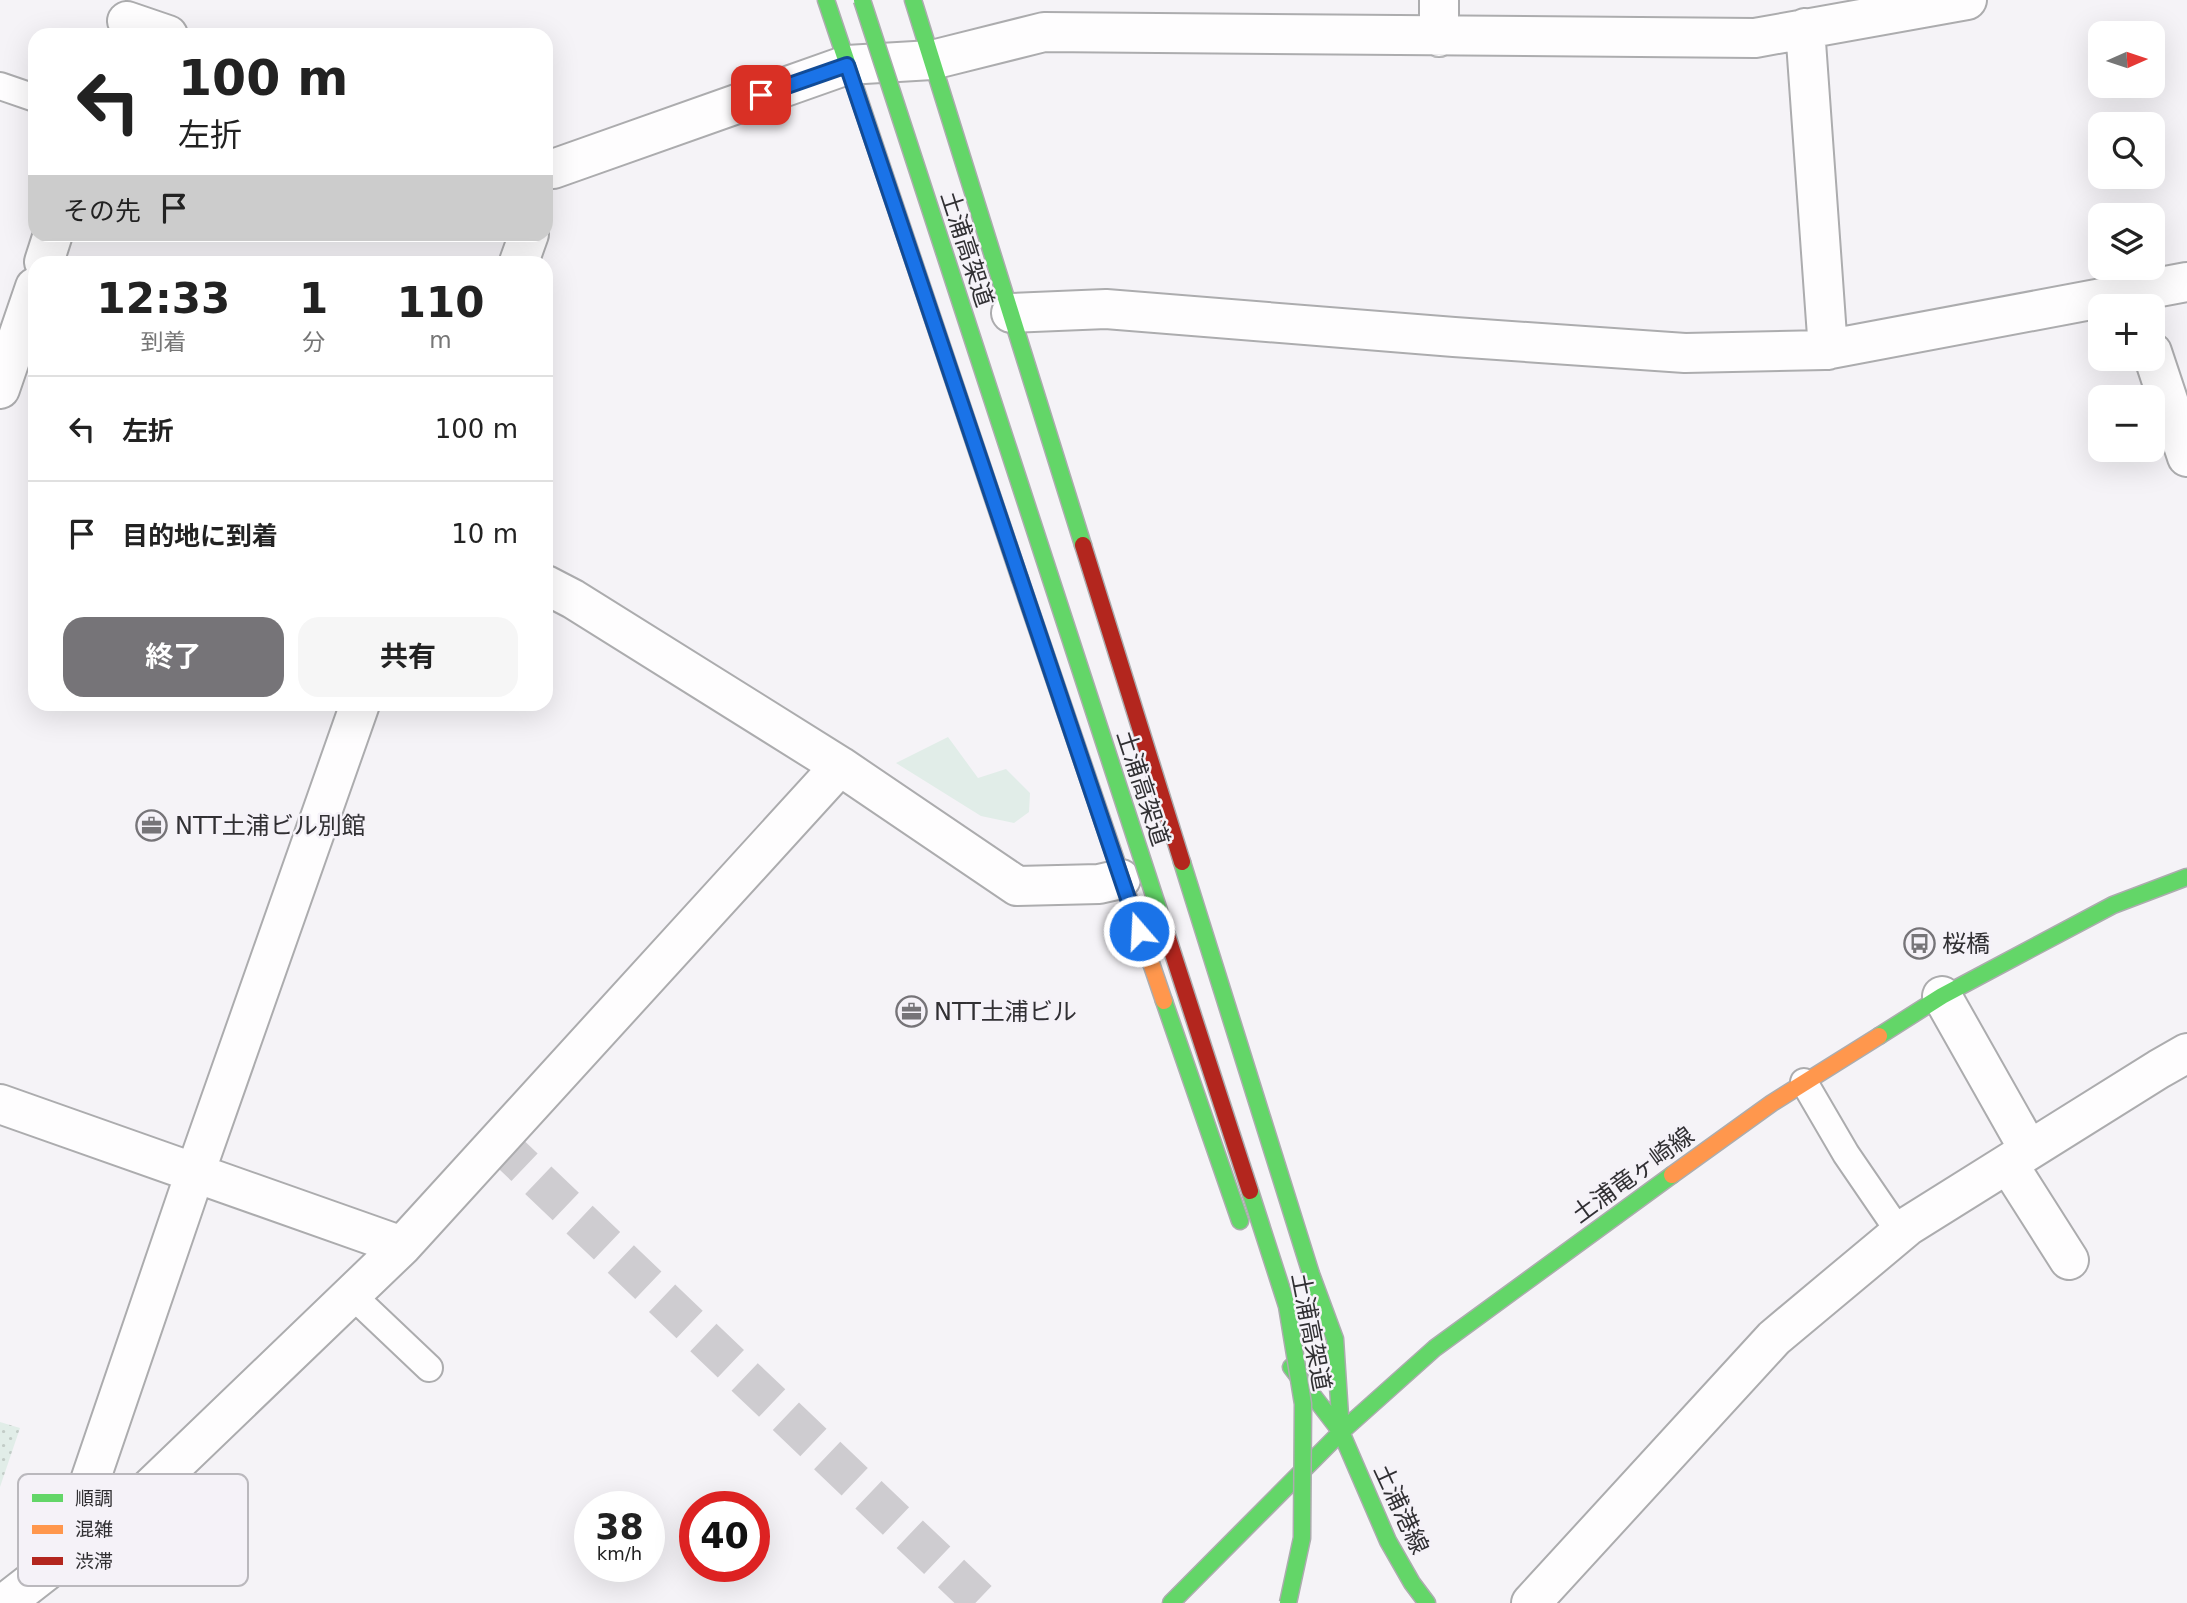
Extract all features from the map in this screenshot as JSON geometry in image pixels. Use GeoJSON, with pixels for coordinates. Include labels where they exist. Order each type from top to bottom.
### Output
{"type":"FeatureCollection","features":[{"type":"Feature","properties":{"kind":"street"},"geometry":{"type":"LineString","coordinates":[[826,0],[1121,879],[1248,1242]]}},
{"type":"Feature","properties":{"kind":"street","name":"土浦高架道"},"geometry":{"type":"LineString","coordinates":[[862,0],[1287,1306],[1303,1404],[1304,1451],[1302,1538],[1288,1603]]}},
{"type":"Feature","properties":{"kind":"street"},"geometry":{"type":"LineString","coordinates":[[913,0],[1311,1274],[1335,1339],[1341,1432]]}},
{"type":"Feature","properties":{"kind":"street"},"geometry":{"type":"LineString","coordinates":[[553,173],[847,65],[932,60],[1044,32],[1439,18],[1755,38],[1967,0]]}},
{"type":"Feature","properties":{"kind":"street"},"geometry":{"type":"LineString","coordinates":[[127,19],[150,28]]}},
{"type":"Feature","properties":{"kind":"street"},"geometry":{"type":"LineString","coordinates":[[1805,28],[1828,350]]}},
{"type":"Feature","properties":{"kind":"street"},"geometry":{"type":"LineString","coordinates":[[2152,294],[2187,282]]}},
{"type":"Feature","properties":{"kind":"street"},"geometry":{"type":"LineString","coordinates":[[1011,313],[1106,309],[1685,353],[1828,350],[2088,308]]}},
{"type":"Feature","properties":{"kind":"street"},"geometry":{"type":"LineString","coordinates":[[10,381],[28,313]]}},
{"type":"Feature","properties":{"kind":"street"},"geometry":{"type":"LineString","coordinates":[[2158,371],[2187,457]]}},
{"type":"Feature","properties":{"kind":"street"},"geometry":{"type":"LineString","coordinates":[[553,589],[840,766],[1017,886],[1098,884],[1121,879]]}},
{"type":"Feature","properties":{"kind":"street"},"geometry":{"type":"LineString","coordinates":[[92,1474],[358,711]]}},
{"type":"Feature","properties":{"kind":"street"},"geometry":{"type":"LineString","coordinates":[[165,1474],[402,1246],[840,766]]}},
{"type":"Feature","properties":{"kind":"street","name":"土浦竜ヶ崎線"},"geometry":{"type":"LineString","coordinates":[[1171,1603],[1341,1432],[1435,1348],[1493,1304],[1804,1082],[1942,996],[2113,905],[2187,877]]}},
{"type":"Feature","properties":{"kind":"street"},"geometry":{"type":"LineString","coordinates":[[1942,996],[2069,1260]]}},
{"type":"Feature","properties":{"kind":"street"},"geometry":{"type":"LineString","coordinates":[[1531,1603],[1774,1338],[1900,1233],[2187,1054]]}},
{"type":"Feature","properties":{"kind":"street"},"geometry":{"type":"LineString","coordinates":[[0,1104],[402,1246]]}},
{"type":"Feature","properties":{"kind":"street"},"geometry":{"type":"LineString","coordinates":[[1270,1307],[1293,1372],[1341,1432]]}},
{"type":"Feature","properties":{"kind":"street","name":"土浦港線"},"geometry":{"type":"LineString","coordinates":[[1341,1432],[1388,1541],[1427,1603]]}},
{"type":"Feature","properties":{"kind":"street"},"geometry":{"type":"LineString","coordinates":[[5,1603],[27,1586]]}},
{"type":"Feature","properties":{"kind":"lane"},"geometry":{"type":"LineString","coordinates":[[0,86],[28,96]]}},
{"type":"Feature","properties":{"kind":"lane"},"geometry":{"type":"LineString","coordinates":[[1804,1082],[1846,1154],[1900,1233]]}},
{"type":"Feature","properties":{"kind":"lane"},"geometry":{"type":"LineString","coordinates":[[352,1295],[429,1368]]}},
{"type":"Feature","properties":{"kind":"shaded area"},"geometry":{"type":"Polygon","coordinates":[[[948,737],[978,778],[1006,769],[1030,793],[1029,812],[1014,823],[981,816],[896,763],[948,737]]]}},
{"type":"Feature","properties":{"kind":"shaded area"},"geometry":{"type":"Polygon","coordinates":[[[0,1422],[20,1428],[0,1487],[0,1422]]]}},
{"type":"Feature","properties":{"kind":"tunnel"},"geometry":{"type":"LineString","coordinates":[[497,1141],[982,1603]]}},
{"type":"Feature","properties":{"kind":"traffic: fast"},"geometry":{"type":"LineString","coordinates":[[826,0],[1020,579]]}},
{"type":"Feature","properties":{"kind":"traffic: fast"},"geometry":{"type":"LineString","coordinates":[[862,0],[1163,923]]}},
{"type":"Feature","properties":{"kind":"traffic: fast"},"geometry":{"type":"LineString","coordinates":[[913,0],[1083,545]]}},
{"type":"Feature","properties":{"kind":"traffic: fast"},"geometry":{"type":"LineString","coordinates":[[1182,862],[1311,1274],[1335,1339],[1341,1432]]}},
{"type":"Feature","properties":{"kind":"traffic: fast"},"geometry":{"type":"LineString","coordinates":[[1879,1036],[1942,996],[2113,905],[2187,877]]}},
{"type":"Feature","properties":{"kind":"traffic: fast"},"geometry":{"type":"LineString","coordinates":[[1164,1001],[1240,1221]]}},
{"type":"Feature","properties":{"kind":"traffic: fast"},"geometry":{"type":"LineString","coordinates":[[1171,1603],[1341,1432],[1435,1348],[1672,1175]]}},
{"type":"Feature","properties":{"kind":"traffic: fast"},"geometry":{"type":"LineString","coordinates":[[1250,1191],[1287,1306],[1303,1404],[1302,1538],[1288,1603]]}},
{"type":"Feature","properties":{"kind":"traffic: fast"},"geometry":{"type":"LineString","coordinates":[[1291,1367],[1341,1432],[1388,1541],[1427,1603]]}},
{"type":"Feature","properties":{"kind":"traffic: slow"},"geometry":{"type":"LineString","coordinates":[[1020,579],[1164,1001]]}},
{"type":"Feature","properties":{"kind":"traffic: slow"},"geometry":{"type":"LineString","coordinates":[[1672,1175],[1772,1103],[1879,1036]]}},
{"type":"Feature","properties":{"kind":"traffic: jam"},"geometry":{"type":"LineString","coordinates":[[1083,545],[1182,862]]}},
{"type":"Feature","properties":{"kind":"traffic: jam"},"geometry":{"type":"LineString","coordinates":[[1163,923],[1250,1191]]}},
{"type":"Feature","properties":{"kind":"place","name":"NTT土浦ビル別館"},"geometry":{"type":"Point","coordinates":[152,826]}},
{"type":"Feature","properties":{"kind":"place","name":"桜橋"},"geometry":{"type":"Point","coordinates":[1919,944]}},
{"type":"Feature","properties":{"kind":"place","name":"NTT土浦ビル"},"geometry":{"type":"Point","coordinates":[911,1012]}},
{"type":"Feature","properties":{"kind":"route"},"geometry":{"type":"LineString","coordinates":[[761,95],[847,65],[1139,931]]}}]}
